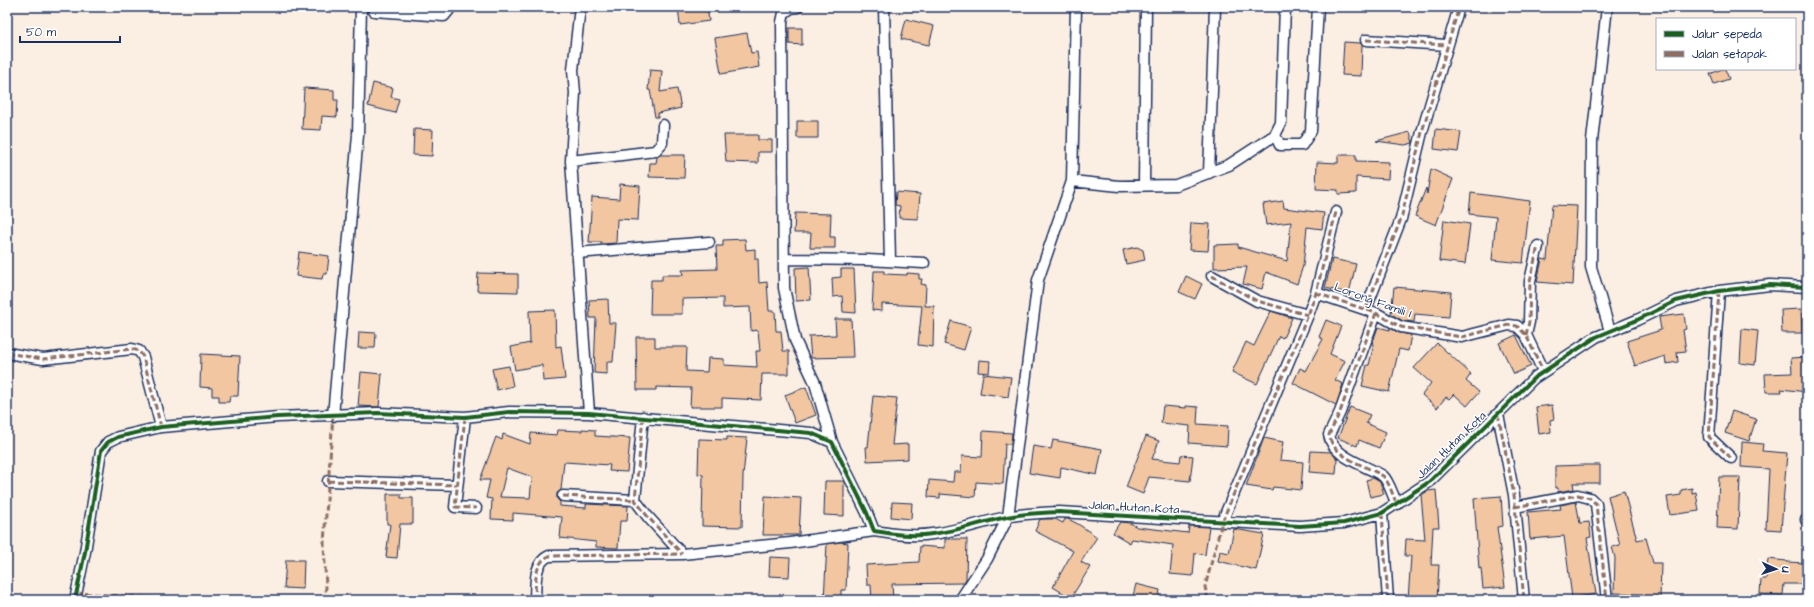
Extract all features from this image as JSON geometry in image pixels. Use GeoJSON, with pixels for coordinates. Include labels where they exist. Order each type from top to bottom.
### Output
{"type":"FeatureCollection","features":[{"type":"Feature","properties":{"kind":"street"},"geometry":{"type":"LineString","coordinates":[[333,416],[358,135],[361,7]]}},
{"type":"Feature","properties":{"kind":"street"},"geometry":{"type":"LineString","coordinates":[[361,22],[377,9],[444,16],[450,7]]}},
{"type":"Feature","properties":{"kind":"street"},"geometry":{"type":"LineString","coordinates":[[580,7],[573,70],[575,93],[571,161],[589,413]]}},
{"type":"Feature","properties":{"kind":"street"},"geometry":{"type":"LineString","coordinates":[[798,7],[791,8],[784,13],[782,22],[784,288],[795,340],[816,383],[832,442],[867,513],[874,531]]}},
{"type":"Feature","properties":{"kind":"street"},"geometry":{"type":"LineString","coordinates":[[884,7],[890,261]]}},
{"type":"Feature","properties":{"kind":"street"},"geometry":{"type":"LineString","coordinates":[[960,600],[987,559],[1008,517],[1038,280],[1072,181],[1076,7]]}},
{"type":"Feature","properties":{"kind":"street"},"geometry":{"type":"LineString","coordinates":[[1144,185],[1146,7]]}},
{"type":"Feature","properties":{"kind":"street"},"geometry":{"type":"LineString","coordinates":[[1209,173],[1215,7]]}},
{"type":"Feature","properties":{"kind":"street"},"geometry":{"type":"LineString","coordinates":[[1072,181],[1119,186],[1176,185],[1229,165],[1275,135],[1281,123],[1285,7]]}},
{"type":"Feature","properties":{"kind":"street"},"geometry":{"type":"LineString","coordinates":[[1275,135],[1280,145],[1302,145],[1311,131],[1318,7]]}},
{"type":"Feature","properties":{"kind":"street"},"geometry":{"type":"LineString","coordinates":[[1366,309],[1401,219],[1422,132],[1459,7]]}},
{"type":"Feature","properties":{"kind":"street"},"geometry":{"type":"LineString","coordinates":[[1607,7],[1592,141],[1591,267],[1610,331]]}},
{"type":"Feature","properties":{"kind":"street"},"geometry":{"type":"LineString","coordinates":[[1366,40],[1447,45]]}},
{"type":"Feature","properties":{"kind":"street"},"geometry":{"type":"LineString","coordinates":[[571,161],[655,151],[662,143],[663,126]]}},
{"type":"Feature","properties":{"kind":"street"},"geometry":{"type":"LineString","coordinates":[[1316,293],[1336,212]]}},
{"type":"Feature","properties":{"kind":"street"},"geometry":{"type":"LineString","coordinates":[[577,254],[709,242]]}},
{"type":"Feature","properties":{"kind":"street"},"geometry":{"type":"LineString","coordinates":[[1538,246],[1530,281],[1529,322],[1526,335],[1543,370]]}},
{"type":"Feature","properties":{"kind":"street"},"geometry":{"type":"LineString","coordinates":[[784,259],[924,263]]}},
{"type":"Feature","properties":{"kind":"street"},"geometry":{"type":"LineString","coordinates":[[1212,276],[1257,301],[1308,315]]}},
{"type":"Feature","properties":{"kind":"street","name":"Jalan Hutan Kota"},"geometry":{"type":"LineString","coordinates":[[535,600],[539,564],[543,558],[549,556],[682,554],[790,543],[874,531],[895,534],[930,535],[949,532],[1008,517],[1059,512],[1300,526],[1344,523],[1382,513],[1429,482],[1498,414],[1522,388],[1543,370],[1596,337],[1676,301],[1719,291],[1770,285],[1807,287]]}},
{"type":"Feature","properties":{"kind":"street"},"geometry":{"type":"LineString","coordinates":[[1719,291],[1709,437],[1732,458]]}},
{"type":"Feature","properties":{"kind":"street","name":"Lorong Famili I"},"geometry":{"type":"LineString","coordinates":[[1222,522],[1316,293],[1376,313],[1401,327],[1462,337],[1509,325],[1517,326],[1526,335]]}},
{"type":"Feature","properties":{"kind":"street"},"geometry":{"type":"LineString","coordinates":[[1376,313],[1340,412],[1329,435],[1333,446],[1357,464],[1384,477],[1397,504]]}},
{"type":"Feature","properties":{"kind":"street"},"geometry":{"type":"LineString","coordinates":[[7,353],[43,359],[132,349],[139,351],[144,357],[161,427]]}},
{"type":"Feature","properties":{"kind":"street"},"geometry":{"type":"LineString","coordinates":[[75,600],[85,552],[101,451],[108,442],[118,437],[161,427],[278,417],[378,413],[465,417],[509,412],[589,413],[811,433],[832,442]]}},
{"type":"Feature","properties":{"kind":"street"},"geometry":{"type":"LineString","coordinates":[[1498,414],[1515,507],[1524,600]]}},
{"type":"Feature","properties":{"kind":"street"},"geometry":{"type":"LineString","coordinates":[[465,417],[455,507],[476,508]]}},
{"type":"Feature","properties":{"kind":"street"},"geometry":{"type":"LineString","coordinates":[[643,418],[635,500],[648,517],[682,554]]}},
{"type":"Feature","properties":{"kind":"street"},"geometry":{"type":"LineString","coordinates":[[328,481],[457,485]]}},
{"type":"Feature","properties":{"kind":"street"},"geometry":{"type":"LineString","coordinates":[[1515,507],[1578,495],[1590,498],[1596,504],[1607,600]]}},
{"type":"Feature","properties":{"kind":"street"},"geometry":{"type":"LineString","coordinates":[[563,496],[635,500]]}},
{"type":"Feature","properties":{"kind":"street"},"geometry":{"type":"LineString","coordinates":[[1382,513],[1388,600]]}},
{"type":"Feature","properties":{"kind":"building"},"geometry":{"type":"Polygon","coordinates":[[[678,7],[707,7],[709,21],[680,25],[678,7]]]}},
{"type":"Feature","properties":{"kind":"building"},"geometry":{"type":"Polygon","coordinates":[[[906,19],[934,26],[929,45],[901,39],[906,19]]]}},
{"type":"Feature","properties":{"kind":"building"},"geometry":{"type":"Polygon","coordinates":[[[789,28],[802,28],[802,45],[789,44],[789,28]]]}},
{"type":"Feature","properties":{"kind":"building"},"geometry":{"type":"Polygon","coordinates":[[[747,33],[751,53],[757,52],[759,67],[721,74],[715,38],[747,33]]]}},
{"type":"Feature","properties":{"kind":"building"},"geometry":{"type":"Polygon","coordinates":[[[1344,42],[1360,43],[1362,45],[1361,76],[1342,75],[1344,42]]]}},
{"type":"Feature","properties":{"kind":"building"},"geometry":{"type":"Polygon","coordinates":[[[650,70],[662,71],[660,92],[677,89],[681,108],[658,113],[658,117],[655,117],[650,90],[648,90],[650,70]]]}},
{"type":"Feature","properties":{"kind":"building"},"geometry":{"type":"Polygon","coordinates":[[[1720,70],[1725,70],[1729,79],[1714,84],[1710,74],[1720,70]]]}},
{"type":"Feature","properties":{"kind":"building"},"geometry":{"type":"Polygon","coordinates":[[[373,83],[393,88],[391,97],[399,99],[395,113],[368,106],[373,83]]]}},
{"type":"Feature","properties":{"kind":"building"},"geometry":{"type":"Polygon","coordinates":[[[304,88],[334,90],[334,100],[338,100],[337,117],[322,116],[321,130],[302,129],[304,88]]]}},
{"type":"Feature","properties":{"kind":"building"},"geometry":{"type":"Polygon","coordinates":[[[797,121],[818,121],[818,138],[797,138],[797,121]]]}},
{"type":"Feature","properties":{"kind":"building"},"geometry":{"type":"Polygon","coordinates":[[[414,129],[433,130],[432,156],[413,155],[414,129]]]}},
{"type":"Feature","properties":{"kind":"building"},"geometry":{"type":"Polygon","coordinates":[[[1436,129],[1461,132],[1458,152],[1434,149],[1436,129]]]}},
{"type":"Feature","properties":{"kind":"building"},"geometry":{"type":"Polygon","coordinates":[[[1410,132],[1413,143],[1405,145],[1376,141],[1410,132]]]}},
{"type":"Feature","properties":{"kind":"building"},"geometry":{"type":"Polygon","coordinates":[[[724,135],[758,135],[758,140],[772,140],[772,152],[758,152],[758,163],[726,162],[724,135]]]}},
{"type":"Feature","properties":{"kind":"building"},"geometry":{"type":"Polygon","coordinates":[[[660,155],[685,155],[684,178],[649,177],[650,163],[656,163],[657,157],[660,155]]]}},
{"type":"Feature","properties":{"kind":"building"},"geometry":{"type":"Polygon","coordinates":[[[1338,155],[1356,155],[1356,161],[1389,162],[1388,179],[1356,177],[1356,193],[1338,194],[1338,190],[1316,189],[1317,162],[1338,163],[1338,155]]]}},
{"type":"Feature","properties":{"kind":"building"},"geometry":{"type":"Polygon","coordinates":[[[1431,169],[1453,179],[1436,225],[1415,216],[1426,188],[1427,194],[1431,169]]]}},
{"type":"Feature","properties":{"kind":"building"},"geometry":{"type":"Polygon","coordinates":[[[620,184],[640,186],[638,220],[617,219],[616,243],[601,244],[602,242],[589,242],[592,197],[619,199],[620,184]]]}},
{"type":"Feature","properties":{"kind":"building"},"geometry":{"type":"Polygon","coordinates":[[[896,192],[920,194],[918,219],[899,218],[900,206],[895,205],[896,192]]]}},
{"type":"Feature","properties":{"kind":"building"},"geometry":{"type":"Polygon","coordinates":[[[1471,193],[1530,201],[1523,263],[1492,260],[1496,217],[1469,214],[1471,193]]]}},
{"type":"Feature","properties":{"kind":"building"},"geometry":{"type":"Polygon","coordinates":[[[1283,201],[1284,208],[1324,213],[1322,229],[1307,227],[1303,266],[1297,284],[1266,272],[1262,289],[1243,284],[1247,267],[1214,268],[1214,245],[1238,244],[1238,247],[1287,261],[1291,222],[1266,225],[1263,204],[1283,201]]]}},
{"type":"Feature","properties":{"kind":"building"},"geometry":{"type":"Polygon","coordinates":[[[1552,205],[1577,206],[1573,285],[1537,282],[1542,259],[1547,260],[1552,205]]]}},
{"type":"Feature","properties":{"kind":"building"},"geometry":{"type":"Polygon","coordinates":[[[795,213],[831,214],[830,237],[835,237],[835,248],[810,248],[811,233],[794,233],[795,213]]]}},
{"type":"Feature","properties":{"kind":"building"},"geometry":{"type":"Polygon","coordinates":[[[1444,220],[1470,224],[1465,264],[1439,261],[1444,220]]]}},
{"type":"Feature","properties":{"kind":"building"},"geometry":{"type":"Polygon","coordinates":[[[1191,223],[1210,224],[1208,251],[1189,250],[1191,223]]]}},
{"type":"Feature","properties":{"kind":"building"},"geometry":{"type":"Polygon","coordinates":[[[745,239],[746,250],[755,249],[755,259],[758,259],[759,283],[767,282],[769,311],[775,311],[776,331],[781,331],[783,351],[789,351],[789,374],[762,374],[761,400],[722,398],[722,407],[690,407],[691,388],[656,387],[656,390],[637,390],[636,337],[655,337],[655,347],[687,347],[686,371],[707,372],[708,358],[724,359],[724,365],[757,367],[756,351],[760,351],[758,330],[751,331],[750,307],[723,308],[723,298],[682,299],[682,314],[650,314],[651,280],[662,280],[662,275],[683,275],[682,270],[717,269],[716,246],[723,246],[723,240],[745,239]]]}},
{"type":"Feature","properties":{"kind":"building"},"geometry":{"type":"Polygon","coordinates":[[[1137,247],[1143,250],[1145,260],[1126,264],[1123,250],[1137,247]]]}},
{"type":"Feature","properties":{"kind":"building"},"geometry":{"type":"Polygon","coordinates":[[[299,252],[329,256],[327,274],[323,274],[322,279],[296,276],[299,252]]]}},
{"type":"Feature","properties":{"kind":"building"},"geometry":{"type":"Polygon","coordinates":[[[1332,259],[1356,264],[1349,293],[1325,288],[1332,259]]]}},
{"type":"Feature","properties":{"kind":"building"},"geometry":{"type":"Polygon","coordinates":[[[809,267],[811,300],[796,301],[795,268],[809,267]]]}},
{"type":"Feature","properties":{"kind":"building"},"geometry":{"type":"Polygon","coordinates":[[[841,269],[854,269],[856,313],[843,312],[842,296],[833,297],[832,278],[841,277],[841,269]]]}},
{"type":"Feature","properties":{"kind":"building"},"geometry":{"type":"Polygon","coordinates":[[[874,271],[884,271],[884,274],[919,274],[919,279],[922,279],[921,284],[926,285],[925,306],[934,306],[933,347],[918,345],[922,306],[882,304],[882,311],[872,310],[874,271]]]}},
{"type":"Feature","properties":{"kind":"building"},"geometry":{"type":"Polygon","coordinates":[[[478,273],[518,274],[518,292],[477,291],[478,273]]]}},
{"type":"Feature","properties":{"kind":"building"},"geometry":{"type":"Polygon","coordinates":[[[1186,276],[1202,284],[1195,299],[1179,292],[1186,276]]]}},
{"type":"Feature","properties":{"kind":"building"},"geometry":{"type":"Polygon","coordinates":[[[1394,287],[1451,292],[1449,317],[1415,314],[1414,322],[1403,321],[1391,314],[1394,287]]]}},
{"type":"Feature","properties":{"kind":"building"},"geometry":{"type":"Polygon","coordinates":[[[608,299],[609,323],[616,323],[613,362],[607,362],[607,374],[594,373],[596,318],[590,318],[589,300],[608,299]]]}},
{"type":"Feature","properties":{"kind":"building"},"geometry":{"type":"Polygon","coordinates":[[[1801,309],[1802,333],[1782,333],[1781,310],[1801,309]]]}},
{"type":"Feature","properties":{"kind":"building"},"geometry":{"type":"Polygon","coordinates":[[[555,310],[556,347],[561,346],[565,379],[543,381],[542,365],[515,370],[511,347],[530,343],[529,311],[555,310]]]}},
{"type":"Feature","properties":{"kind":"building"},"geometry":{"type":"Polygon","coordinates":[[[1271,311],[1292,318],[1283,338],[1279,336],[1257,384],[1232,372],[1246,342],[1254,346],[1271,311]]]}},
{"type":"Feature","properties":{"kind":"building"},"geometry":{"type":"Polygon","coordinates":[[[1684,314],[1686,329],[1683,330],[1686,351],[1677,352],[1678,362],[1666,364],[1665,356],[1635,366],[1627,341],[1661,330],[1659,317],[1684,314]]]}},
{"type":"Feature","properties":{"kind":"building"},"geometry":{"type":"Polygon","coordinates":[[[835,319],[851,319],[853,357],[811,358],[809,336],[836,335],[835,319]]]}},
{"type":"Feature","properties":{"kind":"building"},"geometry":{"type":"Polygon","coordinates":[[[1326,320],[1341,326],[1330,354],[1345,361],[1335,380],[1343,384],[1336,405],[1293,383],[1300,368],[1306,371],[1323,339],[1319,337],[1326,320]]]}},
{"type":"Feature","properties":{"kind":"building"},"geometry":{"type":"Polygon","coordinates":[[[951,321],[971,327],[964,350],[944,344],[951,321]]]}},
{"type":"Feature","properties":{"kind":"building"},"geometry":{"type":"Polygon","coordinates":[[[1378,327],[1390,330],[1390,328],[1400,333],[1411,335],[1408,351],[1399,349],[1389,392],[1362,386],[1374,344],[1372,344],[1378,327]]]}},
{"type":"Feature","properties":{"kind":"building"},"geometry":{"type":"Polygon","coordinates":[[[1742,329],[1758,331],[1755,365],[1740,363],[1742,329]]]}},
{"type":"Feature","properties":{"kind":"building"},"geometry":{"type":"Polygon","coordinates":[[[359,332],[376,333],[375,348],[358,348],[359,332]]]}},
{"type":"Feature","properties":{"kind":"building"},"geometry":{"type":"Polygon","coordinates":[[[1516,335],[1531,366],[1514,374],[1499,343],[1516,335]]]}},
{"type":"Feature","properties":{"kind":"building"},"geometry":{"type":"Polygon","coordinates":[[[1437,343],[1471,374],[1466,381],[1479,392],[1467,406],[1454,394],[1449,399],[1446,397],[1437,408],[1422,395],[1431,383],[1414,368],[1437,343]]]}},
{"type":"Feature","properties":{"kind":"building"},"geometry":{"type":"Polygon","coordinates":[[[201,354],[240,356],[238,396],[230,396],[229,402],[219,402],[219,396],[212,396],[212,388],[200,387],[201,354]]]}},
{"type":"Feature","properties":{"kind":"building"},"geometry":{"type":"Polygon","coordinates":[[[1807,357],[1807,392],[1781,389],[1782,392],[1766,392],[1765,374],[1792,373],[1791,358],[1807,357]]]}},
{"type":"Feature","properties":{"kind":"building"},"geometry":{"type":"Polygon","coordinates":[[[979,360],[990,361],[989,373],[978,372],[979,360]]]}},
{"type":"Feature","properties":{"kind":"building"},"geometry":{"type":"Polygon","coordinates":[[[509,366],[513,386],[497,390],[492,369],[509,366]]]}},
{"type":"Feature","properties":{"kind":"building"},"geometry":{"type":"Polygon","coordinates":[[[361,372],[382,374],[379,407],[358,406],[361,372]]]}},
{"type":"Feature","properties":{"kind":"building"},"geometry":{"type":"Polygon","coordinates":[[[983,374],[1011,377],[1008,397],[980,393],[983,374]]]}},
{"type":"Feature","properties":{"kind":"building"},"geometry":{"type":"Polygon","coordinates":[[[806,387],[816,415],[795,423],[785,395],[806,387]]]}},
{"type":"Feature","properties":{"kind":"building"},"geometry":{"type":"Polygon","coordinates":[[[873,396],[897,398],[892,445],[908,444],[908,459],[867,461],[866,447],[868,447],[873,396]]]}},
{"type":"Feature","properties":{"kind":"building"},"geometry":{"type":"Polygon","coordinates":[[[1552,405],[1554,419],[1550,420],[1551,432],[1539,434],[1536,407],[1552,405]]]}},
{"type":"Feature","properties":{"kind":"building"},"geometry":{"type":"Polygon","coordinates":[[[1163,406],[1186,408],[1186,406],[1198,407],[1197,424],[1228,426],[1227,446],[1189,443],[1190,426],[1161,423],[1163,406]]]}},
{"type":"Feature","properties":{"kind":"building"},"geometry":{"type":"Polygon","coordinates":[[[1350,407],[1370,415],[1366,423],[1386,432],[1379,448],[1359,440],[1357,446],[1338,438],[1350,407]]]}},
{"type":"Feature","properties":{"kind":"building"},"geometry":{"type":"Polygon","coordinates":[[[1732,411],[1756,419],[1749,441],[1725,433],[1732,411]]]}},
{"type":"Feature","properties":{"kind":"building"},"geometry":{"type":"Polygon","coordinates":[[[582,429],[595,430],[595,436],[630,438],[627,472],[609,471],[610,465],[564,462],[561,490],[557,493],[557,499],[560,502],[560,506],[586,508],[586,504],[628,506],[627,521],[620,521],[618,548],[596,547],[596,542],[560,538],[562,517],[513,513],[513,520],[491,519],[492,499],[486,498],[490,480],[480,480],[496,437],[502,440],[503,434],[530,444],[531,433],[557,435],[558,430],[582,431],[582,429]],[[507,468],[500,497],[530,498],[532,477],[507,468]]]}},
{"type":"Feature","properties":{"kind":"building"},"geometry":{"type":"Polygon","coordinates":[[[983,431],[1012,433],[1011,444],[1005,444],[1003,484],[976,482],[975,497],[940,494],[940,498],[928,497],[929,480],[953,482],[954,472],[961,472],[962,456],[982,457],[983,431]]]}},
{"type":"Feature","properties":{"kind":"building"},"geometry":{"type":"Polygon","coordinates":[[[1146,436],[1159,441],[1152,459],[1180,462],[1181,455],[1193,456],[1190,481],[1149,477],[1143,494],[1126,487],[1146,436]]]}},
{"type":"Feature","properties":{"kind":"building"},"geometry":{"type":"Polygon","coordinates":[[[727,437],[747,438],[743,476],[742,527],[702,526],[703,475],[698,474],[699,439],[727,440],[727,437]]]}},
{"type":"Feature","properties":{"kind":"building"},"geometry":{"type":"Polygon","coordinates":[[[1264,438],[1283,442],[1280,460],[1303,462],[1301,490],[1273,487],[1272,490],[1246,486],[1264,438]]]}},
{"type":"Feature","properties":{"kind":"building"},"geometry":{"type":"Polygon","coordinates":[[[1053,440],[1102,449],[1097,475],[1061,467],[1060,478],[1029,473],[1033,446],[1051,449],[1053,440]]]}},
{"type":"Feature","properties":{"kind":"building"},"geometry":{"type":"Polygon","coordinates":[[[1742,442],[1763,444],[1762,451],[1787,453],[1781,530],[1766,529],[1769,469],[1741,467],[1742,442]]]}},
{"type":"Feature","properties":{"kind":"building"},"geometry":{"type":"Polygon","coordinates":[[[1311,451],[1331,452],[1337,459],[1336,474],[1309,472],[1311,451]]]}},
{"type":"Feature","properties":{"kind":"building"},"geometry":{"type":"Polygon","coordinates":[[[1600,465],[1600,483],[1573,483],[1574,489],[1558,492],[1558,488],[1555,488],[1555,466],[1600,465]]]}},
{"type":"Feature","properties":{"kind":"building"},"geometry":{"type":"Polygon","coordinates":[[[1719,477],[1740,477],[1738,529],[1717,528],[1719,477]]]}},
{"type":"Feature","properties":{"kind":"building"},"geometry":{"type":"Polygon","coordinates":[[[1373,478],[1380,482],[1384,494],[1370,497],[1366,480],[1373,478]]]}},
{"type":"Feature","properties":{"kind":"building"},"geometry":{"type":"Polygon","coordinates":[[[825,481],[844,481],[844,516],[824,515],[825,481]]]}},
{"type":"Feature","properties":{"kind":"building"},"geometry":{"type":"Polygon","coordinates":[[[1692,488],[1692,493],[1696,492],[1699,511],[1670,515],[1667,497],[1681,495],[1681,490],[1692,488]]]}},
{"type":"Feature","properties":{"kind":"building"},"geometry":{"type":"Polygon","coordinates":[[[1436,490],[1439,527],[1433,527],[1431,565],[1439,565],[1437,600],[1408,600],[1411,556],[1405,556],[1406,539],[1425,540],[1421,495],[1428,491],[1436,490]]]}},
{"type":"Feature","properties":{"kind":"building"},"geometry":{"type":"Polygon","coordinates":[[[1624,491],[1637,540],[1646,538],[1653,563],[1661,563],[1660,600],[1643,600],[1643,594],[1614,593],[1615,558],[1612,547],[1620,545],[1608,496],[1624,491]]]}},
{"type":"Feature","properties":{"kind":"building"},"geometry":{"type":"Polygon","coordinates":[[[387,494],[401,494],[401,498],[413,498],[413,524],[400,524],[397,558],[386,557],[390,524],[387,524],[387,494]]]}},
{"type":"Feature","properties":{"kind":"building"},"geometry":{"type":"Polygon","coordinates":[[[765,496],[801,498],[799,535],[763,535],[765,496]]]}},
{"type":"Feature","properties":{"kind":"building"},"geometry":{"type":"Polygon","coordinates":[[[1501,496],[1503,526],[1497,527],[1505,587],[1483,589],[1481,568],[1479,569],[1474,498],[1501,496]]]}},
{"type":"Feature","properties":{"kind":"building"},"geometry":{"type":"Polygon","coordinates":[[[892,502],[912,503],[911,519],[891,517],[892,502]]]}},
{"type":"Feature","properties":{"kind":"building"},"geometry":{"type":"Polygon","coordinates":[[[1576,502],[1580,523],[1589,522],[1591,537],[1587,538],[1596,594],[1572,598],[1564,536],[1530,539],[1528,512],[1561,509],[1560,505],[1576,502]]]}},
{"type":"Feature","properties":{"kind":"building"},"geometry":{"type":"Polygon","coordinates":[[[1040,519],[1055,519],[1063,523],[1065,519],[1068,519],[1097,537],[1081,562],[1090,567],[1071,598],[1053,587],[1073,551],[1035,531],[1040,519]]]}},
{"type":"Feature","properties":{"kind":"building"},"geometry":{"type":"Polygon","coordinates":[[[1120,522],[1130,523],[1137,527],[1188,533],[1189,526],[1209,527],[1205,555],[1195,553],[1193,576],[1170,574],[1173,545],[1132,539],[1130,543],[1113,533],[1120,522]]]}},
{"type":"Feature","properties":{"kind":"building"},"geometry":{"type":"Polygon","coordinates":[[[1234,529],[1264,534],[1256,570],[1218,561],[1220,551],[1229,553],[1234,529]]]}},
{"type":"Feature","properties":{"kind":"building"},"geometry":{"type":"Polygon","coordinates":[[[945,539],[967,539],[966,579],[963,583],[892,584],[893,600],[872,600],[871,585],[867,585],[866,565],[919,562],[920,546],[945,548],[945,539]]]}},
{"type":"Feature","properties":{"kind":"building"},"geometry":{"type":"Polygon","coordinates":[[[841,542],[848,543],[846,590],[841,590],[841,600],[824,600],[827,544],[841,542]]]}},
{"type":"Feature","properties":{"kind":"building"},"geometry":{"type":"Polygon","coordinates":[[[770,557],[790,558],[789,577],[769,576],[770,557]]]}},
{"type":"Feature","properties":{"kind":"building"},"geometry":{"type":"Polygon","coordinates":[[[1768,559],[1807,563],[1807,584],[1784,584],[1783,595],[1760,594],[1761,579],[1766,579],[1768,559]]]}},
{"type":"Feature","properties":{"kind":"building"},"geometry":{"type":"Polygon","coordinates":[[[286,560],[304,560],[303,589],[284,588],[286,560]]]}},
{"type":"Feature","properties":{"kind":"building"},"geometry":{"type":"Polygon","coordinates":[[[1136,584],[1160,590],[1158,600],[1132,600],[1136,584]]]}},
{"type":"Feature","properties":{"kind":"marked path"},"geometry":{"type":"LineString","coordinates":[[1366,309],[1401,219],[1422,132],[1459,7]]}},
{"type":"Feature","properties":{"kind":"marked path"},"geometry":{"type":"LineString","coordinates":[[1366,40],[1447,45]]}},
{"type":"Feature","properties":{"kind":"marked path"},"geometry":{"type":"LineString","coordinates":[[1208,600],[1205,587],[1222,522],[1308,315],[1316,293],[1336,212]]}},
{"type":"Feature","properties":{"kind":"marked path"},"geometry":{"type":"LineString","coordinates":[[1526,335],[1529,322],[1530,281],[1538,246]]}},
{"type":"Feature","properties":{"kind":"marked path"},"geometry":{"type":"LineString","coordinates":[[1212,276],[1257,301],[1308,315]]}},
{"type":"Feature","properties":{"kind":"marked path"},"geometry":{"type":"LineString","coordinates":[[1719,291],[1709,437],[1731,458]]}},
{"type":"Feature","properties":{"kind":"marked path"},"geometry":{"type":"LineString","coordinates":[[1316,293],[1376,313],[1401,327],[1462,337],[1509,325],[1517,326],[1526,335],[1543,371]]}},
{"type":"Feature","properties":{"kind":"marked path"},"geometry":{"type":"LineString","coordinates":[[1376,313],[1340,412],[1329,435],[1332,443],[1343,455],[1385,478],[1397,504]]}},
{"type":"Feature","properties":{"kind":"marked path"},"geometry":{"type":"LineString","coordinates":[[7,353],[43,359],[132,349],[139,351],[143,357],[161,427],[159,428]]}},
{"type":"Feature","properties":{"kind":"marked path"},"geometry":{"type":"LineString","coordinates":[[1498,414],[1514,495],[1524,600]]}},
{"type":"Feature","properties":{"kind":"marked path"},"geometry":{"type":"LineString","coordinates":[[323,600],[326,588],[324,543],[333,416]]}},
{"type":"Feature","properties":{"kind":"marked path"},"geometry":{"type":"LineString","coordinates":[[465,417],[455,507],[476,508]]}},
{"type":"Feature","properties":{"kind":"marked path"},"geometry":{"type":"LineString","coordinates":[[643,417],[635,500],[648,517],[682,554]]}},
{"type":"Feature","properties":{"kind":"marked path"},"geometry":{"type":"LineString","coordinates":[[328,481],[457,485]]}},
{"type":"Feature","properties":{"kind":"marked path"},"geometry":{"type":"LineString","coordinates":[[1515,507],[1578,495],[1590,498],[1596,504],[1607,600]]}},
{"type":"Feature","properties":{"kind":"marked path"},"geometry":{"type":"LineString","coordinates":[[563,496],[635,500]]}},
{"type":"Feature","properties":{"kind":"marked path"},"geometry":{"type":"LineString","coordinates":[[1382,513],[1388,600]]}},
{"type":"Feature","properties":{"kind":"marked path"},"geometry":{"type":"LineString","coordinates":[[535,600],[536,575],[540,564],[549,556],[682,554]]}},
{"type":"Feature","properties":{"kind":"marked path"},"geometry":{"type":"LineString","coordinates":[[76,593],[181,600]]}},
{"type":"Feature","properties":{"kind":"cycle path"},"geometry":{"type":"LineString","coordinates":[[75,600],[85,552],[101,451],[108,442],[118,437],[161,427],[278,417],[378,413],[465,417],[509,412],[589,413],[811,433],[832,442],[867,513],[874,531],[903,535],[925,535],[942,533],[1013,516],[1033,513],[1059,512],[1300,526],[1344,523],[1382,513],[1429,482],[1534,378],[1596,337],[1637,320],[1676,301],[1719,291],[1770,285],[1807,287]]}}]}
